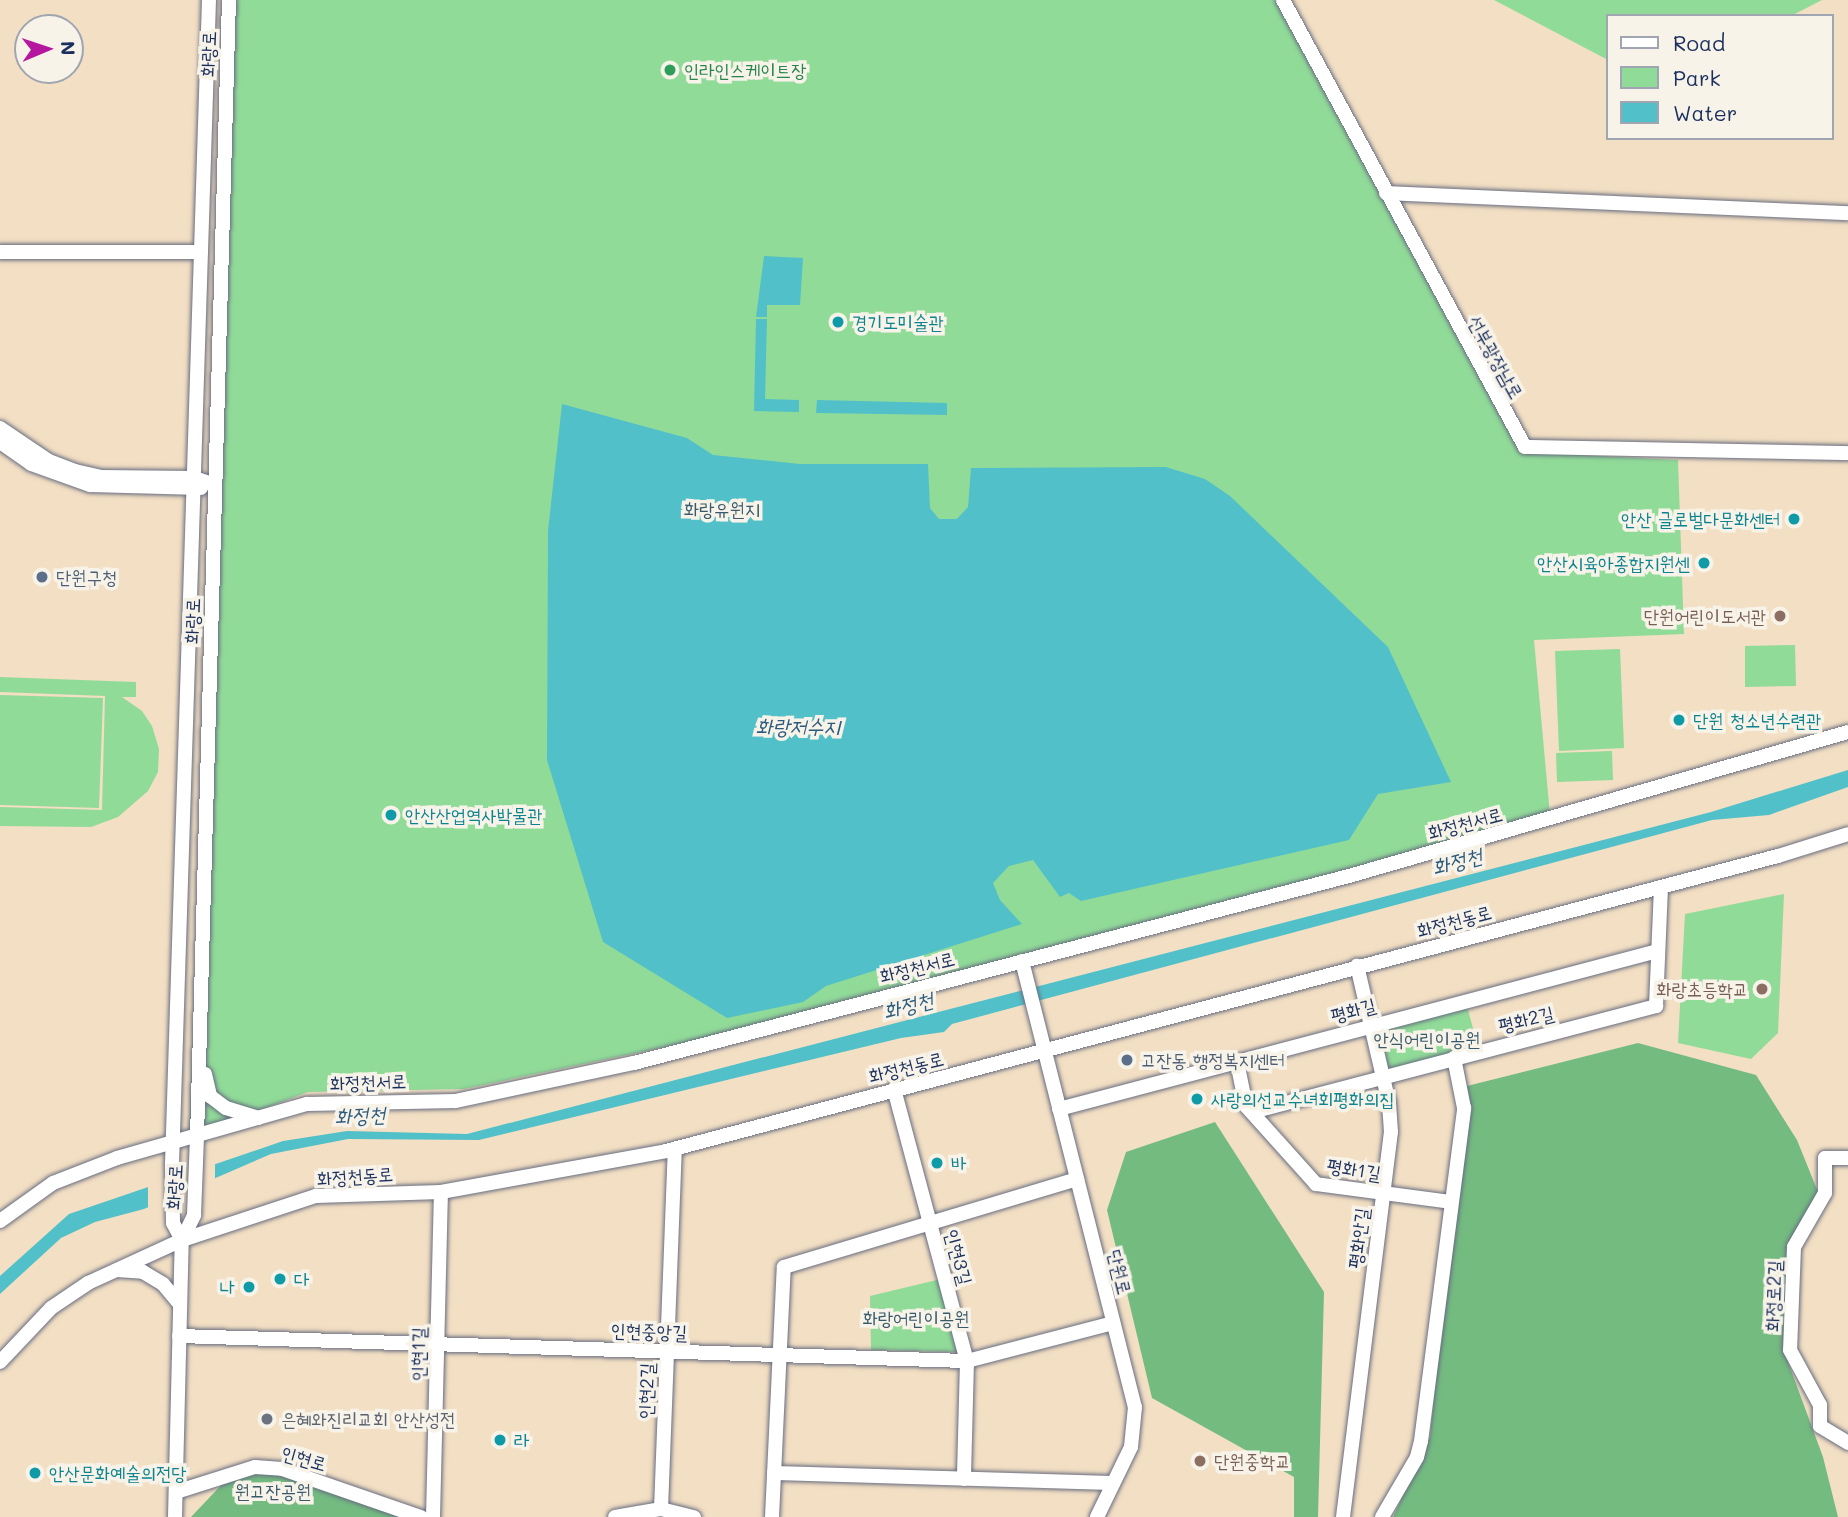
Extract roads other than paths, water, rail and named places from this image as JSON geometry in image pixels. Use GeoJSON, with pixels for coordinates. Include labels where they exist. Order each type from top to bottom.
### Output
{"type":"FeatureCollection","features":[{"type":"Feature","properties":{"kind":"street","name":"화랑로"},"geometry":{"type":"LineString","coordinates":[[182,1240],[173,1223],[172,1164],[209,0]]}},
{"type":"Feature","properties":{"kind":"street","name":"화랑로"},"geometry":{"type":"LineString","coordinates":[[175,1517],[182,1240],[194,1215],[197,1137],[229,0]]}},
{"type":"Feature","properties":{"kind":"street","name":"선부광장남로"},"geometry":{"type":"LineString","coordinates":[[1283,0],[1525,447],[1848,453]]}},
{"type":"Feature","properties":{"kind":"street"},"geometry":{"type":"LineString","coordinates":[[1386,193],[1848,213]]}},
{"type":"Feature","properties":{"kind":"street"},"geometry":{"type":"LineString","coordinates":[[0,252],[201,252]]}},
{"type":"Feature","properties":{"kind":"street"},"geometry":{"type":"LineString","coordinates":[[0,428],[49,461],[75,471],[100,477],[215,485]]}},
{"type":"Feature","properties":{"kind":"street"},"geometry":{"type":"LineString","coordinates":[[0,442],[31,464],[90,485],[194,484]]}},
{"type":"Feature","properties":{"kind":"street","name":"화정천서로"},"geometry":{"type":"LineString","coordinates":[[0,1220],[53,1183],[117,1158],[174,1144],[307,1104],[456,1101],[512,1092],[1023,967],[1583,812],[1848,732]]}},
{"type":"Feature","properties":{"kind":"street","name":"화정천동로"},"geometry":{"type":"LineString","coordinates":[[0,1362],[51,1308],[116,1270],[182,1240],[316,1196],[441,1192],[675,1149],[1661,887],[1848,834]]}},
{"type":"Feature","properties":{"kind":"street","name":"평화2길"},"geometry":{"type":"LineString","coordinates":[[1252,1112],[1656,1006],[1661,887]]}},
{"type":"Feature","properties":{"kind":"street","name":"평화길"},"geometry":{"type":"LineString","coordinates":[[1059,1109],[1658,951]]}},
{"type":"Feature","properties":{"kind":"street","name":"평화안길"},"geometry":{"type":"LineString","coordinates":[[1343,1517],[1391,1132],[1383,1076],[1357,966]]}},
{"type":"Feature","properties":{"kind":"street","name":"단원로"},"geometry":{"type":"LineString","coordinates":[[1023,967],[1135,1407],[1131,1447],[1097,1517]]}},
{"type":"Feature","properties":{"kind":"street"},"geometry":{"type":"LineString","coordinates":[[200,1040],[210,1096],[226,1108],[260,1119]]}},
{"type":"Feature","properties":{"kind":"street"},"geometry":{"type":"LineString","coordinates":[[1382,1517],[1417,1457],[1421,1441],[1464,1108],[1454,1058]]}},
{"type":"Feature","properties":{"kind":"street","name":"평화1길"},"geometry":{"type":"LineString","coordinates":[[1237,1062],[1246,1106],[1317,1184],[1451,1202]]}},
{"type":"Feature","properties":{"kind":"street","name":"인현3길"},"geometry":{"type":"LineString","coordinates":[[894,1089],[967,1361],[964,1479]]}},
{"type":"Feature","properties":{"kind":"street","name":"인현2길"},"geometry":{"type":"LineString","coordinates":[[661,1509],[675,1149]]}},
{"type":"Feature","properties":{"kind":"street","name":"화정로2길"},"geometry":{"type":"LineString","coordinates":[[1848,1158],[1825,1158],[1825,1193],[1794,1247],[1790,1350],[1820,1405],[1820,1426],[1848,1443]]}},
{"type":"Feature","properties":{"kind":"street"},"geometry":{"type":"LineString","coordinates":[[772,1517],[785,1267],[1077,1179]]}},
{"type":"Feature","properties":{"kind":"street","name":"인현1길"},"geometry":{"type":"LineString","coordinates":[[433,1517],[441,1192]]}},
{"type":"Feature","properties":{"kind":"street"},"geometry":{"type":"LineString","coordinates":[[116,1270],[143,1272],[163,1284],[180,1304]]}},
{"type":"Feature","properties":{"kind":"street","name":"인현중앙길"},"geometry":{"type":"LineString","coordinates":[[179,1336],[967,1361],[1113,1323]]}},
{"type":"Feature","properties":{"kind":"street","name":"인현로"},"geometry":{"type":"LineString","coordinates":[[176,1492],[255,1467],[282,1469],[421,1517]]}},
{"type":"Feature","properties":{"kind":"street"},"geometry":{"type":"LineString","coordinates":[[774,1473],[1113,1483]]}},
{"type":"Feature","properties":{"kind":"street"},"geometry":{"type":"LineString","coordinates":[[615,1517],[661,1509],[694,1517]]}},
{"type":"Feature","properties":{"kind":"water"},"geometry":{"type":"Polygon","coordinates":[[[764,256],[803,258],[800,305],[767,305],[767,317],[756,317],[764,256]]]}},
{"type":"Feature","properties":{"kind":"water"},"geometry":{"type":"Polygon","coordinates":[[[756,319],[767,319],[765,399],[799,400],[799,412],[754,411],[756,319]]]}},
{"type":"Feature","properties":{"kind":"water"},"geometry":{"type":"Polygon","coordinates":[[[817,400],[947,403],[947,415],[816,413],[817,400]]]}},
{"type":"Feature","properties":{"kind":"water","name":"화랑저수지"},"geometry":{"type":"Polygon","coordinates":[[[562,404],[687,438],[713,455],[800,464],[928,464],[930,508],[939,519],[957,519],[968,507],[971,468],[1166,467],[1205,479],[1230,496],[1388,647],[1451,782],[1378,794],[1349,840],[1081,901],[1069,893],[1060,897],[1033,860],[1009,866],[993,883],[1000,900],[1022,924],[826,986],[803,1002],[727,1018],[603,942],[547,760],[548,531],[562,404]]]}},
{"type":"Feature","properties":{"kind":"water"},"geometry":{"type":"Polygon","coordinates":[[[1848,770],[1848,787],[1769,815],[1712,820],[952,1024],[944,1032],[901,1038],[479,1140],[348,1139],[271,1154],[144,1209],[95,1222],[61,1238],[0,1294],[0,1276],[69,1214],[283,1141],[347,1131],[467,1134],[1711,812],[1848,770]]]}},
{"type":"Feature","properties":{"kind":"place","name":"인라인스케이트장"},"geometry":{"type":"Point","coordinates":[670,70]}},
{"type":"Feature","properties":{"kind":"place","name":"경기도미술관"},"geometry":{"type":"Point","coordinates":[838,322]}},
{"type":"Feature","properties":{"kind":"place","name":"안산 글로벌다문화센터"},"geometry":{"type":"Point","coordinates":[1794,519]}},
{"type":"Feature","properties":{"kind":"place","name":"안산시육아종합지원센"},"geometry":{"type":"Point","coordinates":[1704,563]}},
{"type":"Feature","properties":{"kind":"place","name":"단원구청"},"geometry":{"type":"Point","coordinates":[42,577]}},
{"type":"Feature","properties":{"kind":"place","name":"단원어린이도서관"},"geometry":{"type":"Point","coordinates":[1780,616]}},
{"type":"Feature","properties":{"kind":"place","name":"단원 청소년수련관"},"geometry":{"type":"Point","coordinates":[1679,720]}},
{"type":"Feature","properties":{"kind":"place","name":"안산산업역사박물관"},"geometry":{"type":"Point","coordinates":[391,815]}},
{"type":"Feature","properties":{"kind":"place","name":"화랑초등학교"},"geometry":{"type":"Point","coordinates":[1762,989]}},
{"type":"Feature","properties":{"kind":"place","name":"고잔동 행정복지센터"},"geometry":{"type":"Point","coordinates":[1127,1060]}},
{"type":"Feature","properties":{"kind":"place","name":"사랑의선교수녀회평화의집"},"geometry":{"type":"Point","coordinates":[1197,1099]}},
{"type":"Feature","properties":{"kind":"place","name":"바"},"geometry":{"type":"Point","coordinates":[937,1163]}},
{"type":"Feature","properties":{"kind":"place","name":"다"},"geometry":{"type":"Point","coordinates":[280,1279]}},
{"type":"Feature","properties":{"kind":"place","name":"나"},"geometry":{"type":"Point","coordinates":[249,1287]}},
{"type":"Feature","properties":{"kind":"place","name":"은혜와진리교회 안산성전"},"geometry":{"type":"Point","coordinates":[267,1419]}},
{"type":"Feature","properties":{"kind":"place","name":"라"},"geometry":{"type":"Point","coordinates":[500,1440]}},
{"type":"Feature","properties":{"kind":"place","name":"단원중학교"},"geometry":{"type":"Point","coordinates":[1200,1461]}},
{"type":"Feature","properties":{"kind":"place","name":"안산문화예술의전당"},"geometry":{"type":"Point","coordinates":[35,1473]}},
{"type":"Feature","properties":{"kind":"park label","name":"화랑유원지"},"geometry":{"type":"Point","coordinates":[722,509]}},
{"type":"Feature","properties":{"kind":"park label","name":"안식어린이공원"},"geometry":{"type":"Point","coordinates":[1427,1039]}},
{"type":"Feature","properties":{"kind":"park label","name":"화랑어린이공원"},"geometry":{"type":"Point","coordinates":[916,1318]}},
{"type":"Feature","properties":{"kind":"park label","name":"원고잔공원"},"geometry":{"type":"Point","coordinates":[273,1491]}},
{"type":"Feature","properties":{"kind":"water label","name":"화정천"},"geometry":{"type":"Point","coordinates":[1457,861]}},
{"type":"Feature","properties":{"kind":"water label","name":"화정천"},"geometry":{"type":"Point","coordinates":[908,1005]}},
{"type":"Feature","properties":{"kind":"water label","name":"화정천"},"geometry":{"type":"Point","coordinates":[360,1115]}}]}
